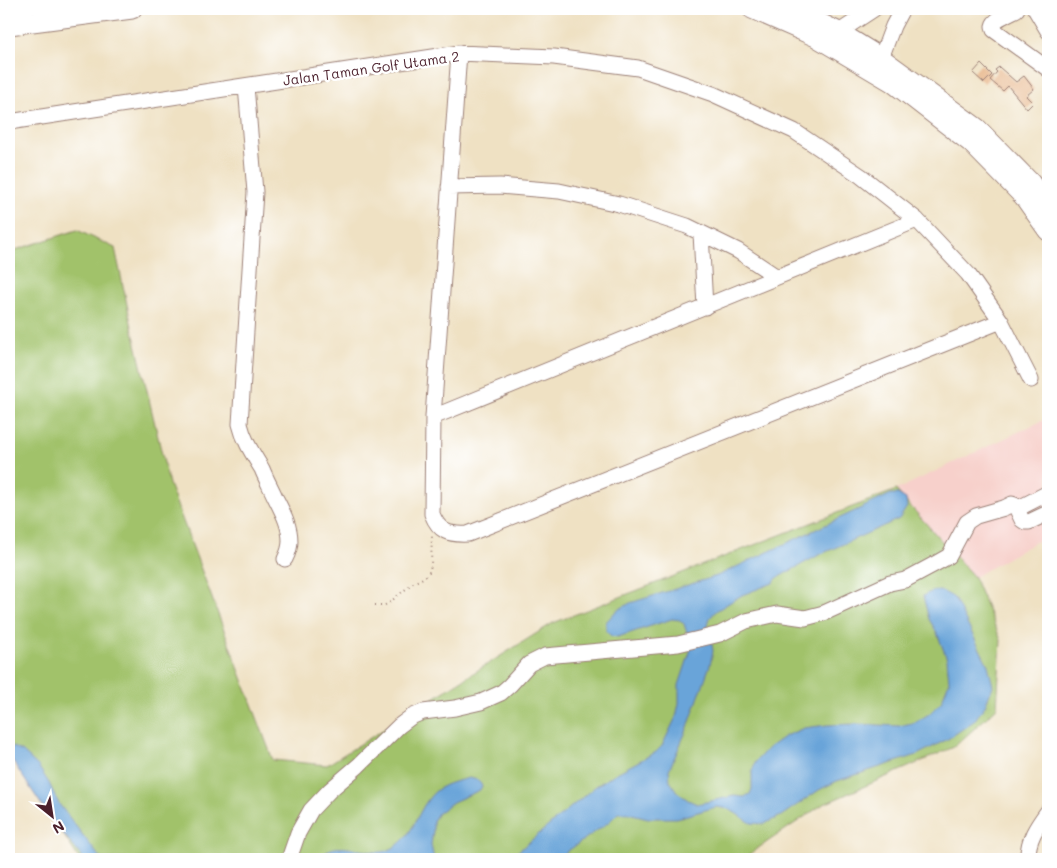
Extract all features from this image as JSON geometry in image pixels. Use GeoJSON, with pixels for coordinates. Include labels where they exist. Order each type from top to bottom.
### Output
{"type":"FeatureCollection","features":[{"type":"Feature","properties":{"kind":"main road"},"geometry":{"type":"LineString","coordinates":[[9,11],[24,9]]}},
{"type":"Feature","properties":{"kind":"main road"},"geometry":{"type":"LineString","coordinates":[[9,25],[132,9]]}},
{"type":"Feature","properties":{"kind":"main road"},"geometry":{"type":"LineString","coordinates":[[752,9],[816,37],[892,82],[971,143],[1024,197],[1048,231]]}},
{"type":"Feature","properties":{"kind":"main road"},"geometry":{"type":"LineString","coordinates":[[791,9],[839,32],[881,58],[977,128],[1031,183],[1048,208]]}},
{"type":"Feature","properties":{"kind":"street"},"geometry":{"type":"LineString","coordinates":[[839,32],[874,9]]}},
{"type":"Feature","properties":{"kind":"street"},"geometry":{"type":"LineString","coordinates":[[881,58],[893,26],[902,9]]}},
{"type":"Feature","properties":{"kind":"street"},"geometry":{"type":"LineString","coordinates":[[1018,9],[997,20],[993,26],[994,30],[1048,69]]}},
{"type":"Feature","properties":{"kind":"street"},"geometry":{"type":"LineString","coordinates":[[1035,9],[1048,31]]}},
{"type":"Feature","properties":{"kind":"street"},"geometry":{"type":"LineString","coordinates":[[459,53],[433,417],[432,514],[436,523],[443,530],[457,535],[468,534],[1001,321]]}},
{"type":"Feature","properties":{"kind":"street","name":"Jalan Taman Golf Utama 2"},"geometry":{"type":"LineString","coordinates":[[9,122],[459,53],[554,57],[638,68],[714,94],[794,131],[861,176],[916,220],[968,274],[1001,321],[1031,380]]}},
{"type":"Feature","properties":{"kind":"street"},"geometry":{"type":"LineString","coordinates":[[246,86],[255,192],[240,424],[247,444],[284,514],[290,542],[290,548],[285,559]]}},
{"type":"Feature","properties":{"kind":"street"},"geometry":{"type":"LineString","coordinates":[[449,187],[500,186],[560,191],[619,204],[687,226],[738,251],[777,277]]}},
{"type":"Feature","properties":{"kind":"street"},"geometry":{"type":"LineString","coordinates":[[433,417],[916,220]]}},
{"type":"Feature","properties":{"kind":"street"},"geometry":{"type":"LineString","coordinates":[[701,233],[705,306]]}},
{"type":"Feature","properties":{"kind":"street"},"geometry":{"type":"LineString","coordinates":[[1017,509],[1048,493]]}},
{"type":"Feature","properties":{"kind":"street"},"geometry":{"type":"LineString","coordinates":[[289,859],[298,833],[311,810],[398,726],[411,717],[423,712],[481,702],[501,693],[510,686],[529,664],[545,656],[678,644],[720,634],[746,621],[777,614],[806,618],[824,613],[890,583],[905,580],[949,556],[967,522],[976,516],[1012,504],[1015,505],[1022,520],[1025,522],[1048,513]]}},
{"type":"Feature","properties":{"kind":"street"},"geometry":{"type":"LineString","coordinates":[[1028,859],[1028,851],[1034,830],[1047,813]]}},
{"type":"Feature","properties":{"kind":"path"},"geometry":{"type":"LineString","coordinates":[[375,604],[385,605],[389,603],[413,583],[425,577],[429,572],[432,565],[432,514]]}},
{"type":"Feature","properties":{"kind":"shaded area"},"geometry":{"type":"Polygon","coordinates":[[[1048,418],[1048,535],[974,577],[896,490],[1048,418]]]}},
{"type":"Feature","properties":{"kind":"green space"},"geometry":{"type":"Polygon","coordinates":[[[77,230],[115,248],[169,484],[273,760],[327,765],[553,623],[896,490],[974,577],[1001,640],[997,708],[954,747],[822,805],[742,859],[79,859],[9,750],[9,252],[77,230]]]}},
{"type":"Feature","properties":{"kind":"water"},"geometry":{"type":"Polygon","coordinates":[[[891,494],[898,494],[906,499],[907,507],[899,519],[819,555],[777,578],[773,583],[742,595],[716,611],[710,618],[708,624],[713,651],[710,665],[688,727],[669,770],[670,781],[677,792],[697,804],[734,796],[744,797],[750,794],[752,789],[752,771],[756,761],[768,748],[785,736],[804,728],[827,725],[899,726],[916,722],[929,714],[941,702],[949,682],[947,659],[937,633],[929,619],[923,596],[935,591],[946,593],[954,598],[988,665],[993,686],[985,706],[974,721],[948,739],[917,755],[837,781],[819,790],[781,816],[764,824],[751,823],[729,809],[716,807],[677,818],[648,818],[628,813],[618,813],[609,822],[565,853],[560,859],[509,859],[596,786],[656,752],[662,746],[676,717],[679,703],[679,685],[690,652],[690,642],[684,624],[680,620],[672,619],[618,637],[611,636],[606,631],[606,622],[616,611],[630,603],[717,576],[891,494]]]}},
{"type":"Feature","properties":{"kind":"water"},"geometry":{"type":"Polygon","coordinates":[[[13,747],[23,752],[38,766],[59,804],[101,859],[83,859],[47,813],[9,756],[9,748],[13,747]]]}},
{"type":"Feature","properties":{"kind":"water"},"geometry":{"type":"Polygon","coordinates":[[[469,778],[478,780],[482,786],[480,790],[453,802],[438,813],[433,821],[431,845],[434,859],[322,859],[326,852],[333,848],[372,852],[389,850],[405,838],[424,805],[437,790],[448,784],[469,778]]]}},
{"type":"Feature","properties":{"kind":"building"},"geometry":{"type":"Polygon","coordinates":[[[981,64],[992,75],[984,83],[973,73],[981,64]]]}},
{"type":"Feature","properties":{"kind":"building"},"geometry":{"type":"Polygon","coordinates":[[[999,67],[1016,82],[1024,76],[1034,89],[1026,96],[1033,103],[1027,109],[1008,86],[1003,91],[990,80],[997,72],[995,70],[999,67]]]}}]}
